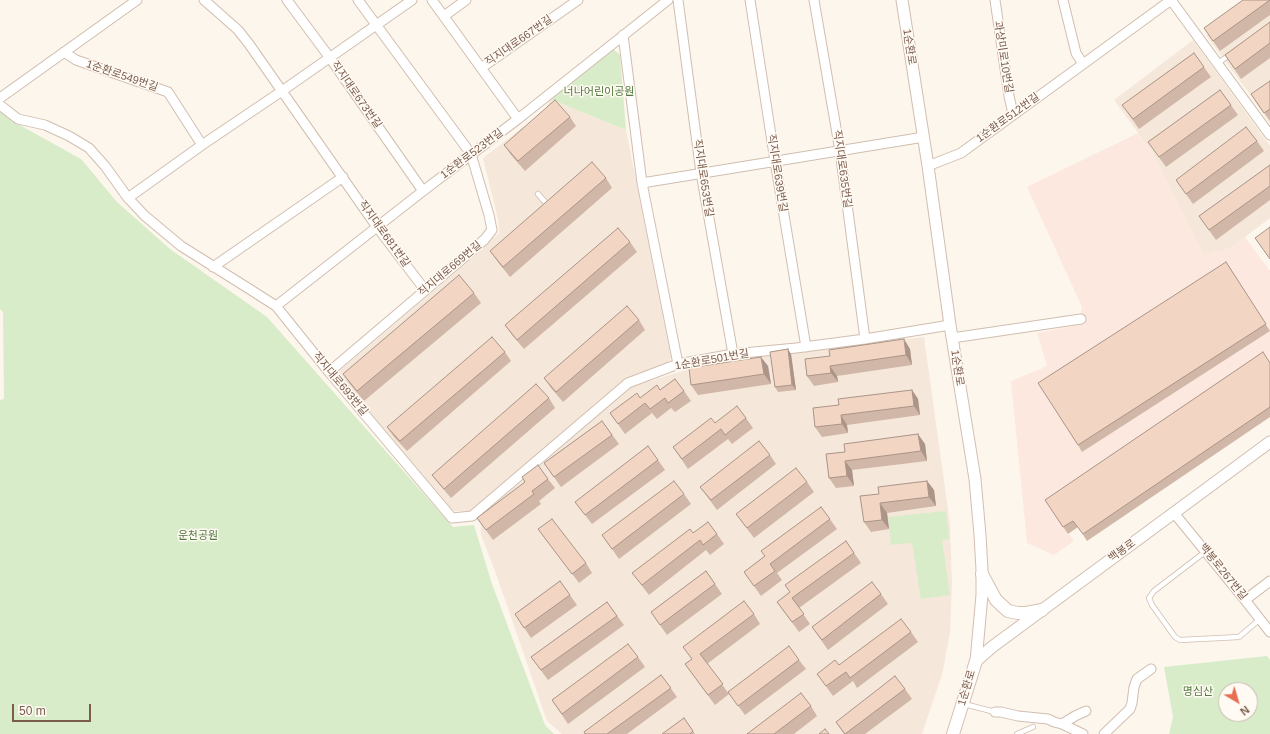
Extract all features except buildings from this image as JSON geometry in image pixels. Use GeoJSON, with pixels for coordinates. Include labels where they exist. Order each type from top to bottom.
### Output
{"type":"FeatureCollection","features":[{"type":"Feature","properties":{"kind":"main road"},"geometry":{"type":"LineString","coordinates":[[982,574],[996,600],[1008,611],[1026,613],[1042,610]]}},
{"type":"Feature","properties":{"kind":"main road","name":"1순환로"},"geometry":{"type":"LineString","coordinates":[[953,734],[976,661]]}},
{"type":"Feature","properties":{"kind":"street"},"geometry":{"type":"LineString","coordinates":[[0,98],[136,0]]}},
{"type":"Feature","properties":{"kind":"street","name":"직지대로681번길"},"geometry":{"type":"LineString","coordinates":[[204,0],[238,30],[377,227],[425,290]]}},
{"type":"Feature","properties":{"kind":"street","name":"직지대로673번길"},"geometry":{"type":"LineString","coordinates":[[287,0],[424,190]]}},
{"type":"Feature","properties":{"kind":"street","name":"직지대로669번길"},"geometry":{"type":"LineString","coordinates":[[329,372],[485,240],[492,230],[471,154],[358,0]]}},
{"type":"Feature","properties":{"kind":"street"},"geometry":{"type":"LineString","coordinates":[[128,198],[412,0]]}},
{"type":"Feature","properties":{"kind":"street","name":"직지대로667번길"},"geometry":{"type":"LineString","coordinates":[[432,0],[518,119]]}},
{"type":"Feature","properties":{"kind":"street"},"geometry":{"type":"LineString","coordinates":[[444,16],[466,0]]}},
{"type":"Feature","properties":{"kind":"street","name":"직지대로667번길"},"geometry":{"type":"LineString","coordinates":[[481,68],[578,0]]}},
{"type":"Feature","properties":{"kind":"street","name":"1순환로523번길"},"geometry":{"type":"LineString","coordinates":[[276,306],[424,190],[518,119],[668,0]]}},
{"type":"Feature","properties":{"kind":"street","name":"직지대로653번길"},"geometry":{"type":"LineString","coordinates":[[678,0],[702,173],[733,354]]}},
{"type":"Feature","properties":{"kind":"street","name":"직지대로639번길"},"geometry":{"type":"LineString","coordinates":[[750,0],[806,347]]}},
{"type":"Feature","properties":{"kind":"street","name":"직지대로635번길"},"geometry":{"type":"LineString","coordinates":[[814,0],[840,151],[865,338]]}},
{"type":"Feature","properties":{"kind":"street","name":"1순환로"},"geometry":{"type":"LineString","coordinates":[[902,0],[924,137],[950,325],[975,479],[982,574],[976,661]]}},
{"type":"Feature","properties":{"kind":"street","name":"과상미로10번길"},"geometry":{"type":"LineString","coordinates":[[995,0],[1013,114]]}},
{"type":"Feature","properties":{"kind":"street"},"geometry":{"type":"LineString","coordinates":[[1063,0],[1076,53],[1083,64]]}},
{"type":"Feature","properties":{"kind":"street"},"geometry":{"type":"LineString","coordinates":[[1171,0],[1270,135]]}},
{"type":"Feature","properties":{"kind":"street","name":"1순환로512번길"},"geometry":{"type":"LineString","coordinates":[[928,166],[960,153],[1171,0]]}},
{"type":"Feature","properties":{"kind":"street"},"geometry":{"type":"LineString","coordinates":[[623,35],[642,183],[678,364]]}},
{"type":"Feature","properties":{"kind":"street","name":"1순환로549번길"},"geometry":{"type":"LineString","coordinates":[[64,52],[76,60],[168,92],[202,145]]}},
{"type":"Feature","properties":{"kind":"street","name":"직지대로693번길"},"geometry":{"type":"LineString","coordinates":[[0,106],[18,119],[45,125],[69,136],[89,148],[105,166],[128,198],[145,216],[181,246],[276,306],[329,372],[452,518]]}},
{"type":"Feature","properties":{"kind":"street"},"geometry":{"type":"LineString","coordinates":[[642,183],[924,137]]}},
{"type":"Feature","properties":{"kind":"street"},"geometry":{"type":"LineString","coordinates":[[213,267],[343,177]]}},
{"type":"Feature","properties":{"kind":"street"},"geometry":{"type":"LineString","coordinates":[[952,338],[1081,319]]}},
{"type":"Feature","properties":{"kind":"street","name":"1순환로501번길"},"geometry":{"type":"LineString","coordinates":[[452,518],[472,516],[628,383],[678,364],[733,354],[806,347],[950,325]]}},
{"type":"Feature","properties":{"kind":"street","name":"백봉로"},"geometry":{"type":"LineString","coordinates":[[976,661],[992,647],[1270,442]]}},
{"type":"Feature","properties":{"kind":"street","name":"백봉로267번길"},"geometry":{"type":"LineString","coordinates":[[1174,513],[1270,632]]}},
{"type":"Feature","properties":{"kind":"street"},"geometry":{"type":"LineString","coordinates":[[1245,600],[1270,581]]}},
{"type":"Feature","properties":{"kind":"street"},"geometry":{"type":"LineString","coordinates":[[1104,734],[1130,709],[1137,679],[1151,669]]}},
{"type":"Feature","properties":{"kind":"street"},"geometry":{"type":"LineString","coordinates":[[1066,728],[1075,716],[1086,711]]}},
{"type":"Feature","properties":{"kind":"street"},"geometry":{"type":"LineString","coordinates":[[995,712],[1048,719],[1083,734]]}},
{"type":"Feature","properties":{"kind":"lane"},"geometry":{"type":"LineString","coordinates":[[1218,63],[1235,50]]}},
{"type":"Feature","properties":{"kind":"lane"},"geometry":{"type":"LineString","coordinates":[[538,194],[545,202]]}},
{"type":"Feature","properties":{"kind":"lane"},"geometry":{"type":"LineString","coordinates":[[1206,551],[1154,591],[1149,598],[1152,605],[1175,637],[1180,640],[1239,637],[1260,619]]}},
{"type":"Feature","properties":{"kind":"lane"},"geometry":{"type":"LineString","coordinates":[[963,703],[995,712]]}},
{"type":"Feature","properties":{"kind":"lane"},"geometry":{"type":"LineString","coordinates":[[1017,734],[1033,727]]}},
{"type":"Feature","properties":{"kind":"shaded area"},"geometry":{"type":"Polygon","coordinates":[[[1255,0],[1270,0],[1270,124],[1206,35],[1255,0]]]}},
{"type":"Feature","properties":{"kind":"shaded area"},"geometry":{"type":"Polygon","coordinates":[[[1193,40],[1270,146],[1270,218],[1229,249],[1204,256],[1152,152],[1114,100],[1193,40]]]}},
{"type":"Feature","properties":{"kind":"shaded area"},"geometry":{"type":"Polygon","coordinates":[[[550,99],[626,130],[671,357],[668,363],[626,378],[471,511],[451,511],[336,374],[463,266],[499,233],[498,219],[483,158],[547,109],[550,99]]]}},
{"type":"Feature","properties":{"kind":"shaded area"},"geometry":{"type":"Polygon","coordinates":[[[1138,133],[1152,152],[1204,256],[1213,252],[1229,249],[1245,237],[1270,271],[1270,362],[1267,359],[1050,507],[1074,541],[1054,555],[1027,543],[1011,381],[1041,369],[1047,365],[1037,333],[1078,325],[1082,307],[1027,187],[1138,133]]]}},
{"type":"Feature","properties":{"kind":"shaded area"},"geometry":{"type":"Polygon","coordinates":[[[924,337],[950,524],[952,585],[950,633],[942,675],[922,734],[562,734],[547,721],[481,535],[480,514],[525,479],[630,387],[696,367],[760,356],[924,337]]]}},
{"type":"Feature","properties":{"kind":"green space","name":"너나어린이공원"},"geometry":{"type":"Polygon","coordinates":[[[613,49],[620,55],[626,130],[550,99],[613,49]]]}},
{"type":"Feature","properties":{"kind":"green space","name":"운천공원"},"geometry":{"type":"Polygon","coordinates":[[[0,111],[18,124],[81,159],[117,202],[170,249],[267,317],[453,527],[474,525],[492,584],[545,725],[554,734],[0,734],[0,400],[4,399],[3,312],[0,309],[0,111]]]}},
{"type":"Feature","properties":{"kind":"green space"},"geometry":{"type":"Polygon","coordinates":[[[946,511],[949,539],[942,540],[950,595],[921,599],[912,543],[891,545],[888,517],[946,511]]]}},
{"type":"Feature","properties":{"kind":"green space","name":"명심산"},"geometry":{"type":"Polygon","coordinates":[[[1267,656],[1270,660],[1270,734],[1169,734],[1173,717],[1164,667],[1267,656]]]}}]}
